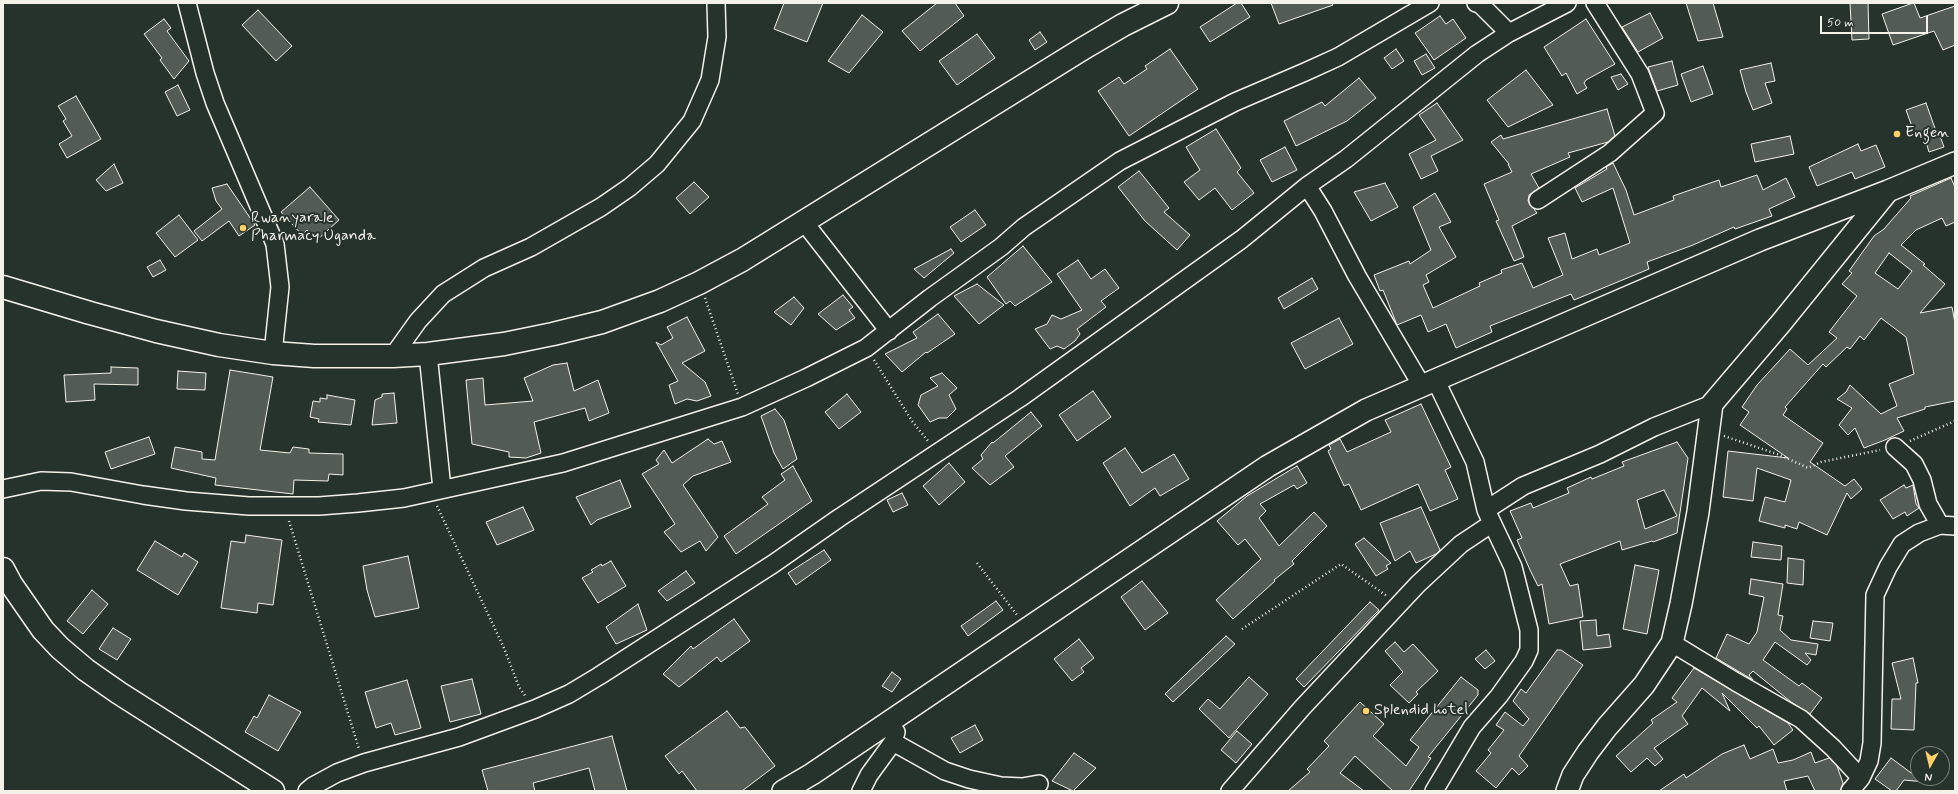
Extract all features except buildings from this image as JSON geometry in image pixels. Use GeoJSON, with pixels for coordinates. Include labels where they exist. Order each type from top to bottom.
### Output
{"type":"FeatureCollection","features":[{"type":"Feature","properties":{"kind":"highway"},"geometry":{"type":"LineString","coordinates":[[3,287],[156,331],[219,345],[273,353],[314,356],[393,356],[428,354],[504,344],[553,334],[602,322],[660,301],[699,283],[742,260],[1084,48],[1123,25],[1167,3]]}},
{"type":"Feature","properties":{"kind":"highway"},"geometry":{"type":"LineString","coordinates":[[3,570],[43,630],[60,648],[86,670],[119,693],[273,791]]}},
{"type":"Feature","properties":{"kind":"street"},"geometry":{"type":"LineString","coordinates":[[187,3],[205,73],[275,244],[280,287],[273,353]]}},
{"type":"Feature","properties":{"kind":"street"},"geometry":{"type":"LineString","coordinates":[[393,356],[418,321],[443,294],[484,268],[530,247],[601,208],[630,187],[657,164],[692,121],[710,80],[717,36],[716,3]]}},
{"type":"Feature","properties":{"kind":"street"},"geometry":{"type":"LineString","coordinates":[[3,489],[19,484],[41,481],[71,482],[143,496],[186,501],[285,507],[404,498],[583,458],[742,407],[806,378],[866,348],[930,298],[1001,247],[1024,227],[1120,161],[1229,105],[1344,54],[1430,3]]}},
{"type":"Feature","properties":{"kind":"street"},"geometry":{"type":"LineString","coordinates":[[1476,3],[1480,4],[1509,33]]}},
{"type":"Feature","properties":{"kind":"street"},"geometry":{"type":"LineString","coordinates":[[307,791],[313,786],[337,773],[364,763],[459,737],[535,709],[569,694],[773,564],[839,518],[1020,398],[1229,248],[1307,186],[1346,159],[1477,54],[1509,33],[1567,3]]}},
{"type":"Feature","properties":{"kind":"street"},"geometry":{"type":"LineString","coordinates":[[1538,200],[1610,154],[1655,114],[1640,74],[1595,3]]}},
{"type":"Feature","properties":{"kind":"street"},"geometry":{"type":"LineString","coordinates":[[783,791],[812,774],[1268,466],[1366,410],[1760,240],[1888,191],[1955,163]]}},
{"type":"Feature","properties":{"kind":"street"},"geometry":{"type":"LineString","coordinates":[[1307,186],[1323,211],[1356,276],[1429,383],[1475,462],[1489,517],[1513,567],[1529,630],[1529,650],[1524,661],[1499,696],[1472,727],[1434,791]]}},
{"type":"Feature","properties":{"kind":"street"},"geometry":{"type":"LineString","coordinates":[[1230,791],[1313,696],[1418,584],[1523,486],[1600,454],[1654,427],[1712,404],[1782,323],[1888,191]]}},
{"type":"Feature","properties":{"kind":"street"},"geometry":{"type":"LineString","coordinates":[[804,222],[889,331]]}},
{"type":"Feature","properties":{"kind":"street"},"geometry":{"type":"LineString","coordinates":[[428,354],[436,490]]}},
{"type":"Feature","properties":{"kind":"street"},"geometry":{"type":"LineString","coordinates":[[1567,791],[1573,775],[1588,752],[1607,727],[1644,685],[1672,643],[1698,512],[1712,404]]}},
{"type":"Feature","properties":{"kind":"street"},"geometry":{"type":"LineString","coordinates":[[1850,791],[1861,778],[1869,761],[1872,743],[1876,595],[1888,567],[1902,544],[1920,533],[1948,526],[1928,504],[1922,480],[1914,464],[1895,447]]}},
{"type":"Feature","properties":{"kind":"street"},"geometry":{"type":"LineString","coordinates":[[1672,643],[1801,719],[1833,748],[1861,778]]}},
{"type":"Feature","properties":{"kind":"street"},"geometry":{"type":"LineString","coordinates":[[861,791],[869,775],[893,742],[897,716]]}},
{"type":"Feature","properties":{"kind":"street"},"geometry":{"type":"LineString","coordinates":[[893,742],[945,771],[969,779],[1001,786],[1022,787],[1038,784]]}},
{"type":"Feature","properties":{"kind":"path"},"geometry":{"type":"LineString","coordinates":[[699,283],[742,407]]}},
{"type":"Feature","properties":{"kind":"path"},"geometry":{"type":"LineString","coordinates":[[866,348],[912,421],[937,453]]}},
{"type":"Feature","properties":{"kind":"path"},"geometry":{"type":"LineString","coordinates":[[1708,432],[1780,455],[1808,468],[1821,462],[1895,447],[1955,421]]}},
{"type":"Feature","properties":{"kind":"path"},"geometry":{"type":"LineString","coordinates":[[436,490],[504,648],[519,687]]}},
{"type":"Feature","properties":{"kind":"path"},"geometry":{"type":"LineString","coordinates":[[285,507],[364,763]]}},
{"type":"Feature","properties":{"kind":"path"},"geometry":{"type":"LineString","coordinates":[[978,563],[1027,628]]}},
{"type":"Feature","properties":{"kind":"path"},"geometry":{"type":"LineString","coordinates":[[1242,629],[1341,564],[1392,600]]}},
{"type":"Feature","properties":{"kind":"place","name":"Engen"},"geometry":{"type":"Point","coordinates":[1897,134]}},
{"type":"Feature","properties":{"kind":"place","name":"Rwanyarale Pharmacy Uganda"},"geometry":{"type":"Point","coordinates":[243,228]}},
{"type":"Feature","properties":{"kind":"place","name":"Splendid hotel"},"geometry":{"type":"Point","coordinates":[1366,711]}}]}
